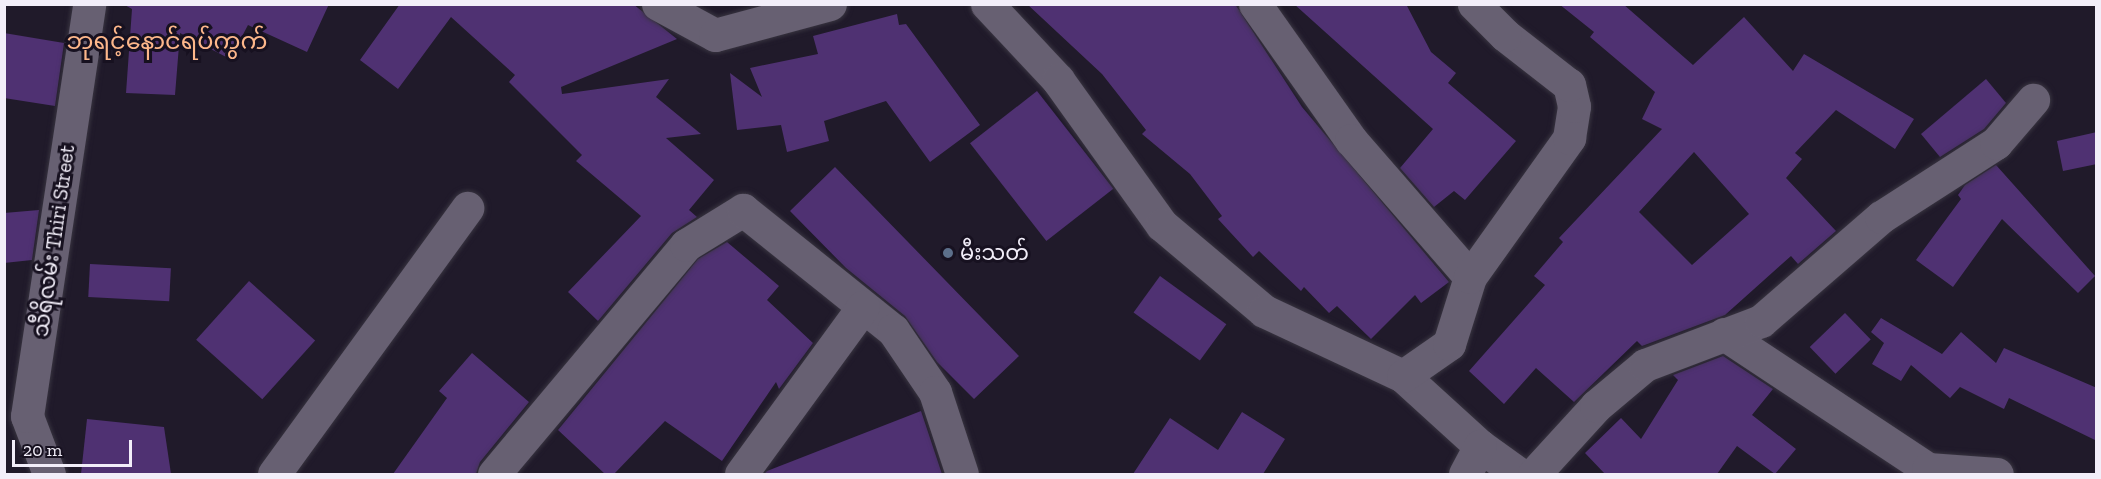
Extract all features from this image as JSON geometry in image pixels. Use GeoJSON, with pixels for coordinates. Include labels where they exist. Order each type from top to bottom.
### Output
{"type":"FeatureCollection","features":[{"type":"Feature","properties":{"kind":"street","name":"သီရိလမ်း Thiri Street"},"geometry":{"type":"LineString","coordinates":[[49,474],[27,416],[18,384],[89,4]]}},
{"type":"Feature","properties":{"kind":"street"},"geometry":{"type":"LineString","coordinates":[[658,4],[715,35],[830,4]]}},
{"type":"Feature","properties":{"kind":"street"},"geometry":{"type":"LineString","coordinates":[[987,4],[1058,80],[1162,225],[1264,311],[1403,376],[1480,446],[1519,474]]}},
{"type":"Feature","properties":{"kind":"street"},"geometry":{"type":"LineString","coordinates":[[1255,4],[1352,141],[1470,277]]}},
{"type":"Feature","properties":{"kind":"street"},"geometry":{"type":"LineString","coordinates":[[1403,376],[1449,344],[1470,277],[1569,138],[1574,106],[1569,85],[1505,35],[1474,4]]}},
{"type":"Feature","properties":{"kind":"street"},"geometry":{"type":"LineString","coordinates":[[1534,474],[1596,406],[1645,366],[1761,321],[1881,217],[1996,143],[2032,100]]}},
{"type":"Feature","properties":{"kind":"street"},"geometry":{"type":"LineString","coordinates":[[274,474],[467,208]]}},
{"type":"Feature","properties":{"kind":"street"},"geometry":{"type":"LineString","coordinates":[[494,474],[686,246],[743,210],[893,330],[935,392],[962,474]]}},
{"type":"Feature","properties":{"kind":"street"},"geometry":{"type":"LineString","coordinates":[[741,474],[863,307]]}},
{"type":"Feature","properties":{"kind":"street"},"geometry":{"type":"LineString","coordinates":[[1724,334],[1928,469],[1997,474]]}},
{"type":"Feature","properties":{"kind":"street"},"geometry":{"type":"LineString","coordinates":[[1465,474],[1480,446]]}},
{"type":"Feature","properties":{"kind":"building"},"geometry":{"type":"Polygon","coordinates":[[[123,4],[329,4],[307,52],[248,25],[230,59],[180,33],[175,95],[126,93],[132,9],[123,4]]]}},
{"type":"Feature","properties":{"kind":"building"},"geometry":{"type":"Polygon","coordinates":[[[400,4],[633,4],[677,39],[561,87],[562,94],[669,79],[656,97],[701,134],[666,138],[714,180],[689,210],[697,217],[672,233],[598,321],[568,292],[641,216],[576,161],[582,155],[509,82],[515,75],[451,17],[398,89],[360,60],[400,4]]]}},
{"type":"Feature","properties":{"kind":"building"},"geometry":{"type":"Polygon","coordinates":[[[1027,4],[1235,4],[1302,107],[1449,282],[1421,303],[1415,295],[1371,339],[1337,306],[1329,313],[1304,287],[1301,291],[1259,251],[1253,257],[1218,219],[1222,216],[1190,174],[1142,134],[1146,130],[1102,74],[1027,4]]]}},
{"type":"Feature","properties":{"kind":"building"},"geometry":{"type":"Polygon","coordinates":[[[1294,4],[1406,4],[1431,52],[1456,73],[1448,83],[1516,141],[1465,200],[1454,191],[1434,207],[1400,168],[1433,129],[1294,4]]]}},
{"type":"Feature","properties":{"kind":"building"},"geometry":{"type":"Polygon","coordinates":[[[1559,4],[1623,4],[1693,65],[1744,17],[1793,71],[1804,54],[1914,119],[1895,149],[1836,110],[1795,153],[1802,159],[1786,178],[1836,231],[1798,264],[1791,256],[1725,315],[1642,346],[1637,341],[1574,402],[1536,368],[1504,404],[1469,371],[1545,285],[1534,276],[1563,242],[1559,238],[1662,129],[1642,119],[1655,92],[1590,37],[1594,32],[1559,4]],[[1694,152],[1639,212],[1692,265],[1749,214],[1694,152]]]}},
{"type":"Feature","properties":{"kind":"building"},"geometry":{"type":"Polygon","coordinates":[[[897,14],[899,25],[906,24],[980,125],[930,162],[886,101],[824,121],[829,141],[787,152],[781,125],[737,130],[730,73],[762,97],[750,68],[818,54],[813,36],[897,14]]]}},
{"type":"Feature","properties":{"kind":"building"},"geometry":{"type":"Polygon","coordinates":[[[4,33],[64,43],[55,106],[4,98],[4,33]]]}},
{"type":"Feature","properties":{"kind":"building"},"geometry":{"type":"Polygon","coordinates":[[[1986,79],[2006,103],[1984,129],[1940,157],[1921,134],[1986,79]]]}},
{"type":"Feature","properties":{"kind":"building"},"geometry":{"type":"Polygon","coordinates":[[[1037,91],[1113,189],[1046,241],[970,143],[1037,91]]]}},
{"type":"Feature","properties":{"kind":"building"},"geometry":{"type":"Polygon","coordinates":[[[2097,132],[2097,164],[2063,171],[2057,141],[2097,132]]]}},
{"type":"Feature","properties":{"kind":"building"},"geometry":{"type":"Polygon","coordinates":[[[1996,165],[2095,276],[2078,293],[2002,219],[1953,287],[1916,260],[1961,199],[1958,195],[1965,185],[1996,165]]]}},
{"type":"Feature","properties":{"kind":"building"},"geometry":{"type":"Polygon","coordinates":[[[835,167],[1019,356],[974,399],[937,362],[905,316],[846,268],[790,211],[835,167]]]}},
{"type":"Feature","properties":{"kind":"building"},"geometry":{"type":"Polygon","coordinates":[[[39,210],[32,260],[4,263],[4,213],[39,210]]]}},
{"type":"Feature","properties":{"kind":"building"},"geometry":{"type":"Polygon","coordinates":[[[727,242],[779,286],[767,300],[813,343],[779,389],[776,382],[722,461],[665,421],[614,474],[605,474],[558,430],[698,259],[727,242]]]}},
{"type":"Feature","properties":{"kind":"building"},"geometry":{"type":"Polygon","coordinates":[[[90,264],[171,268],[169,301],[88,297],[90,264]]]}},
{"type":"Feature","properties":{"kind":"building"},"geometry":{"type":"Polygon","coordinates":[[[1160,276],[1226,324],[1200,361],[1134,312],[1160,276]]]}},
{"type":"Feature","properties":{"kind":"building"},"geometry":{"type":"Polygon","coordinates":[[[249,281],[315,341],[262,399],[196,340],[249,281]]]}},
{"type":"Feature","properties":{"kind":"building"},"geometry":{"type":"Polygon","coordinates":[[[1845,313],[1871,340],[1835,374],[1810,347],[1845,313]]]}},
{"type":"Feature","properties":{"kind":"building"},"geometry":{"type":"Polygon","coordinates":[[[1881,318],[1942,354],[1961,332],[1996,363],[2004,348],[2097,388],[2097,441],[2009,398],[2004,409],[1960,387],[1950,398],[1911,365],[1901,381],[1872,364],[1884,343],[1871,332],[1881,318]]]}},
{"type":"Feature","properties":{"kind":"building"},"geometry":{"type":"Polygon","coordinates":[[[472,353],[529,402],[480,462],[476,474],[393,474],[447,398],[439,391],[472,353]]]}},
{"type":"Feature","properties":{"kind":"building"},"geometry":{"type":"Polygon","coordinates":[[[1723,356],[1773,389],[1752,415],[1796,449],[1775,474],[1737,446],[1717,474],[1605,474],[1585,453],[1621,418],[1641,439],[1678,380],[1673,375],[1723,356]]]}},
{"type":"Feature","properties":{"kind":"building"},"geometry":{"type":"Polygon","coordinates":[[[921,411],[942,474],[764,474],[767,471],[921,411]]]}},
{"type":"Feature","properties":{"kind":"building"},"geometry":{"type":"Polygon","coordinates":[[[1242,412],[1285,439],[1263,474],[1133,474],[1170,418],[1218,450],[1242,412]]]}},
{"type":"Feature","properties":{"kind":"building"},"geometry":{"type":"Polygon","coordinates":[[[87,419],[164,427],[171,474],[81,474],[87,419]]]}},
{"type":"Feature","properties":{"kind":"place","name":"မီးသတ်"},"geometry":{"type":"Point","coordinates":[948,253]}},
{"type":"Feature","properties":{"kind":"district","name":"ဘုရင့်နောင်ရပ်ကွက်"},"geometry":{"type":"Point","coordinates":[167,41]}}]}
